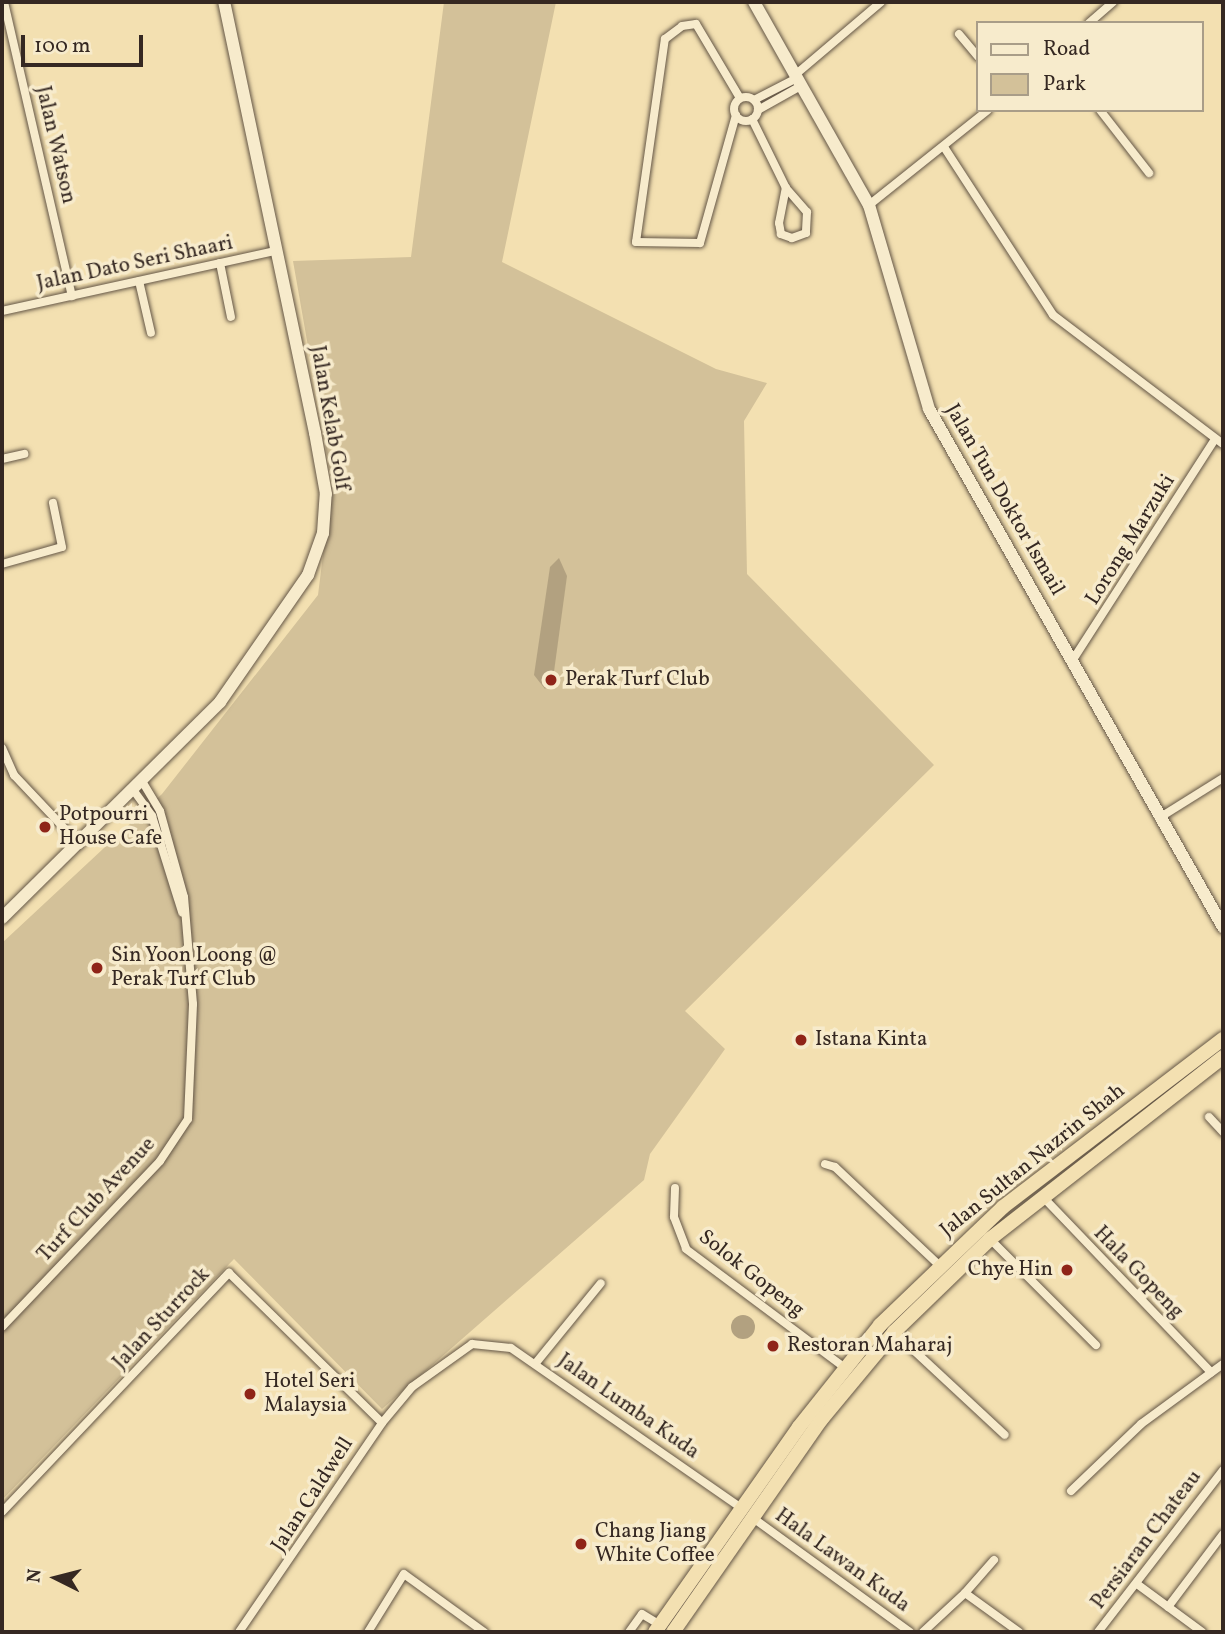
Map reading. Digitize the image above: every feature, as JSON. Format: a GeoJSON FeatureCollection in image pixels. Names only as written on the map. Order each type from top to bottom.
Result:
{"type":"FeatureCollection","features":[{"type":"Feature","properties":{"kind":"highway","name":"Jalan Sultan Nazrin Shah"},"geometry":{"type":"LineString","coordinates":[[663,1630],[741,1508],[844,1367],[939,1265],[1016,1196],[1223,1039]]}},
{"type":"Feature","properties":{"kind":"highway","name":"Jalan Sultan Nazrin Shah"},"geometry":{"type":"LineString","coordinates":[[663,1630],[753,1518],[894,1332],[990,1239],[1223,1057]]}},
{"type":"Feature","properties":{"kind":"street","name":"Jalan Watson"},"geometry":{"type":"LineString","coordinates":[[4,2],[72,296]]}},
{"type":"Feature","properties":{"kind":"street","name":"Jalan Kelab Golf"},"geometry":{"type":"LineString","coordinates":[[2,918],[139,787],[220,702],[308,575],[323,533],[326,494],[223,2]]}},
{"type":"Feature","properties":{"kind":"street","name":"Jalan Tun Doktor Ismail"},"geometry":{"type":"LineString","coordinates":[[754,2],[869,205],[929,409],[1074,658],[1159,818],[1223,927]]}},
{"type":"Feature","properties":{"kind":"street"},"geometry":{"type":"LineString","coordinates":[[752,119],[758,110],[797,80],[881,2]]}},
{"type":"Feature","properties":{"kind":"street"},"geometry":{"type":"LineString","coordinates":[[1091,21],[1113,2]]}},
{"type":"Feature","properties":{"kind":"street"},"geometry":{"type":"LineString","coordinates":[[696,24],[704,32],[740,98],[700,243],[636,242],[666,38],[682,26],[696,24]]}},
{"type":"Feature","properties":{"kind":"street"},"geometry":{"type":"LineString","coordinates":[[959,34],[976,55]]}},
{"type":"Feature","properties":{"kind":"street"},"geometry":{"type":"LineString","coordinates":[[740,98],[754,100],[797,80]]}},
{"type":"Feature","properties":{"kind":"street"},"geometry":{"type":"LineString","coordinates":[[754,100],[758,110]]}},
{"type":"Feature","properties":{"kind":"street"},"geometry":{"type":"LineString","coordinates":[[869,205],[986,112]]}},
{"type":"Feature","properties":{"kind":"street"},"geometry":{"type":"LineString","coordinates":[[1102,112],[1149,173]]}},
{"type":"Feature","properties":{"kind":"street"},"geometry":{"type":"LineString","coordinates":[[736,115],[752,119],[786,188],[807,212],[806,233],[792,238],[781,234],[779,223],[786,188]]}},
{"type":"Feature","properties":{"kind":"street"},"geometry":{"type":"LineString","coordinates":[[944,147],[1053,315],[1219,442]]}},
{"type":"Feature","properties":{"kind":"street","name":"Jalan Dato Seri Shaari"},"geometry":{"type":"LineString","coordinates":[[2,311],[276,251]]}},
{"type":"Feature","properties":{"kind":"street"},"geometry":{"type":"LineString","coordinates":[[220,263],[231,317]]}},
{"type":"Feature","properties":{"kind":"street"},"geometry":{"type":"LineString","coordinates":[[139,281],[151,333]]}},
{"type":"Feature","properties":{"kind":"street","name":"Lorong Marzuki"},"geometry":{"type":"LineString","coordinates":[[1074,658],[1219,442]]}},
{"type":"Feature","properties":{"kind":"street"},"geometry":{"type":"LineString","coordinates":[[2,459],[24,453]]}},
{"type":"Feature","properties":{"kind":"street"},"geometry":{"type":"LineString","coordinates":[[2,564],[62,547],[53,503]]}},
{"type":"Feature","properties":{"kind":"street"},"geometry":{"type":"LineString","coordinates":[[2,748],[14,775],[80,845]]}},
{"type":"Feature","properties":{"kind":"street"},"geometry":{"type":"LineString","coordinates":[[1159,818],[1223,778]]}},
{"type":"Feature","properties":{"kind":"street","name":"Turf Club Avenue"},"geometry":{"type":"LineString","coordinates":[[2,1327],[160,1161],[188,1119],[193,1004],[184,915],[160,811],[139,787]]}},
{"type":"Feature","properties":{"kind":"street","name":"Jalan Kelab Golf"},"geometry":{"type":"LineString","coordinates":[[2,926],[80,845]]}},
{"type":"Feature","properties":{"kind":"street"},"geometry":{"type":"LineString","coordinates":[[1209,1117],[1223,1132]]}},
{"type":"Feature","properties":{"kind":"street"},"geometry":{"type":"LineString","coordinates":[[825,1164],[835,1167],[939,1265]]}},
{"type":"Feature","properties":{"kind":"street","name":"Solok Gopeng"},"geometry":{"type":"LineString","coordinates":[[675,1188],[674,1217],[686,1249],[844,1367]]}},
{"type":"Feature","properties":{"kind":"street","name":"Hala Gopeng"},"geometry":{"type":"LineString","coordinates":[[1043,1197],[1211,1372]]}},
{"type":"Feature","properties":{"kind":"street"},"geometry":{"type":"LineString","coordinates":[[990,1239],[1096,1345]]}},
{"type":"Feature","properties":{"kind":"street","name":"Jalan Sturrock"},"geometry":{"type":"LineString","coordinates":[[2,1512],[229,1273],[382,1423]]}},
{"type":"Feature","properties":{"kind":"street"},"geometry":{"type":"LineString","coordinates":[[535,1364],[601,1283]]}},
{"type":"Feature","properties":{"kind":"street"},"geometry":{"type":"LineString","coordinates":[[894,1332],[1005,1436]]}},
{"type":"Feature","properties":{"kind":"street","name":"Jalan Lumba Kuda"},"geometry":{"type":"LineString","coordinates":[[492,1342],[535,1364],[741,1508]]}},
{"type":"Feature","properties":{"kind":"street","name":"Jalan Caldwell"},"geometry":{"type":"LineString","coordinates":[[239,1632],[382,1423],[412,1387],[452,1357],[492,1342]]}},
{"type":"Feature","properties":{"kind":"street"},"geometry":{"type":"LineString","coordinates":[[1071,1491],[1141,1424],[1223,1364]]}},
{"type":"Feature","properties":{"kind":"street","name":"Persiaran Chateau"},"geometry":{"type":"LineString","coordinates":[[1098,1632],[1138,1584],[1223,1470]]}},
{"type":"Feature","properties":{"kind":"street","name":"Hala Lawan Kuda"},"geometry":{"type":"LineString","coordinates":[[753,1518],[910,1632]]}},
{"type":"Feature","properties":{"kind":"street"},"geometry":{"type":"LineString","coordinates":[[1168,1607],[1223,1534]]}},
{"type":"Feature","properties":{"kind":"street"},"geometry":{"type":"LineString","coordinates":[[923,1632],[994,1560]]}},
{"type":"Feature","properties":{"kind":"street"},"geometry":{"type":"LineString","coordinates":[[368,1632],[404,1574],[484,1632]]}},
{"type":"Feature","properties":{"kind":"street"},"geometry":{"type":"LineString","coordinates":[[1138,1584],[1202,1632]]}},
{"type":"Feature","properties":{"kind":"street"},"geometry":{"type":"LineString","coordinates":[[965,1592],[1020,1632]]}},
{"type":"Feature","properties":{"kind":"street"},"geometry":{"type":"LineString","coordinates":[[629,1632],[642,1614],[663,1630]]}},
{"type":"Feature","properties":{"kind":"green space","name":"Perak Turf Club"},"geometry":{"type":"Polygon","coordinates":[[[444,2],[556,2],[502,262],[716,369],[767,383],[744,421],[747,574],[934,765],[685,1011],[725,1049],[650,1154],[644,1180],[382,1409],[234,1259],[2,1500],[2,943],[162,794],[318,595],[332,483],[293,261],[411,257],[444,2]]]}},
{"type":"Feature","properties":{"kind":"shaded area"},"geometry":{"type":"Polygon","coordinates":[[[559,558],[567,576],[553,679],[545,689],[534,675],[550,567],[559,558]]]}},
{"type":"Feature","properties":{"kind":"shaded area"},"geometry":{"type":"Polygon","coordinates":[[[743,1315],[752,1318],[755,1327],[752,1336],[743,1339],[734,1336],[731,1327],[734,1318],[743,1315]]]}},
{"type":"Feature","properties":{"kind":"place","name":"Perak Turf Club"},"geometry":{"type":"Point","coordinates":[551,680]}},
{"type":"Feature","properties":{"kind":"place","name":"Potpourri House Cafe"},"geometry":{"type":"Point","coordinates":[45,827]}},
{"type":"Feature","properties":{"kind":"place","name":"Sin Yoon Loong @ Perak Turf Club"},"geometry":{"type":"Point","coordinates":[97,968]}},
{"type":"Feature","properties":{"kind":"place","name":"Istana Kinta"},"geometry":{"type":"Point","coordinates":[801,1040]}},
{"type":"Feature","properties":{"kind":"place","name":"Chye Hin"},"geometry":{"type":"Point","coordinates":[1067,1270]}},
{"type":"Feature","properties":{"kind":"place","name":"Restoran Maharaj"},"geometry":{"type":"Point","coordinates":[773,1346]}},
{"type":"Feature","properties":{"kind":"place","name":"Hotel Seri Malaysia"},"geometry":{"type":"Point","coordinates":[250,1394]}},
{"type":"Feature","properties":{"kind":"place","name":"Chang Jiang White Coffee"},"geometry":{"type":"Point","coordinates":[581,1544]}}]}
